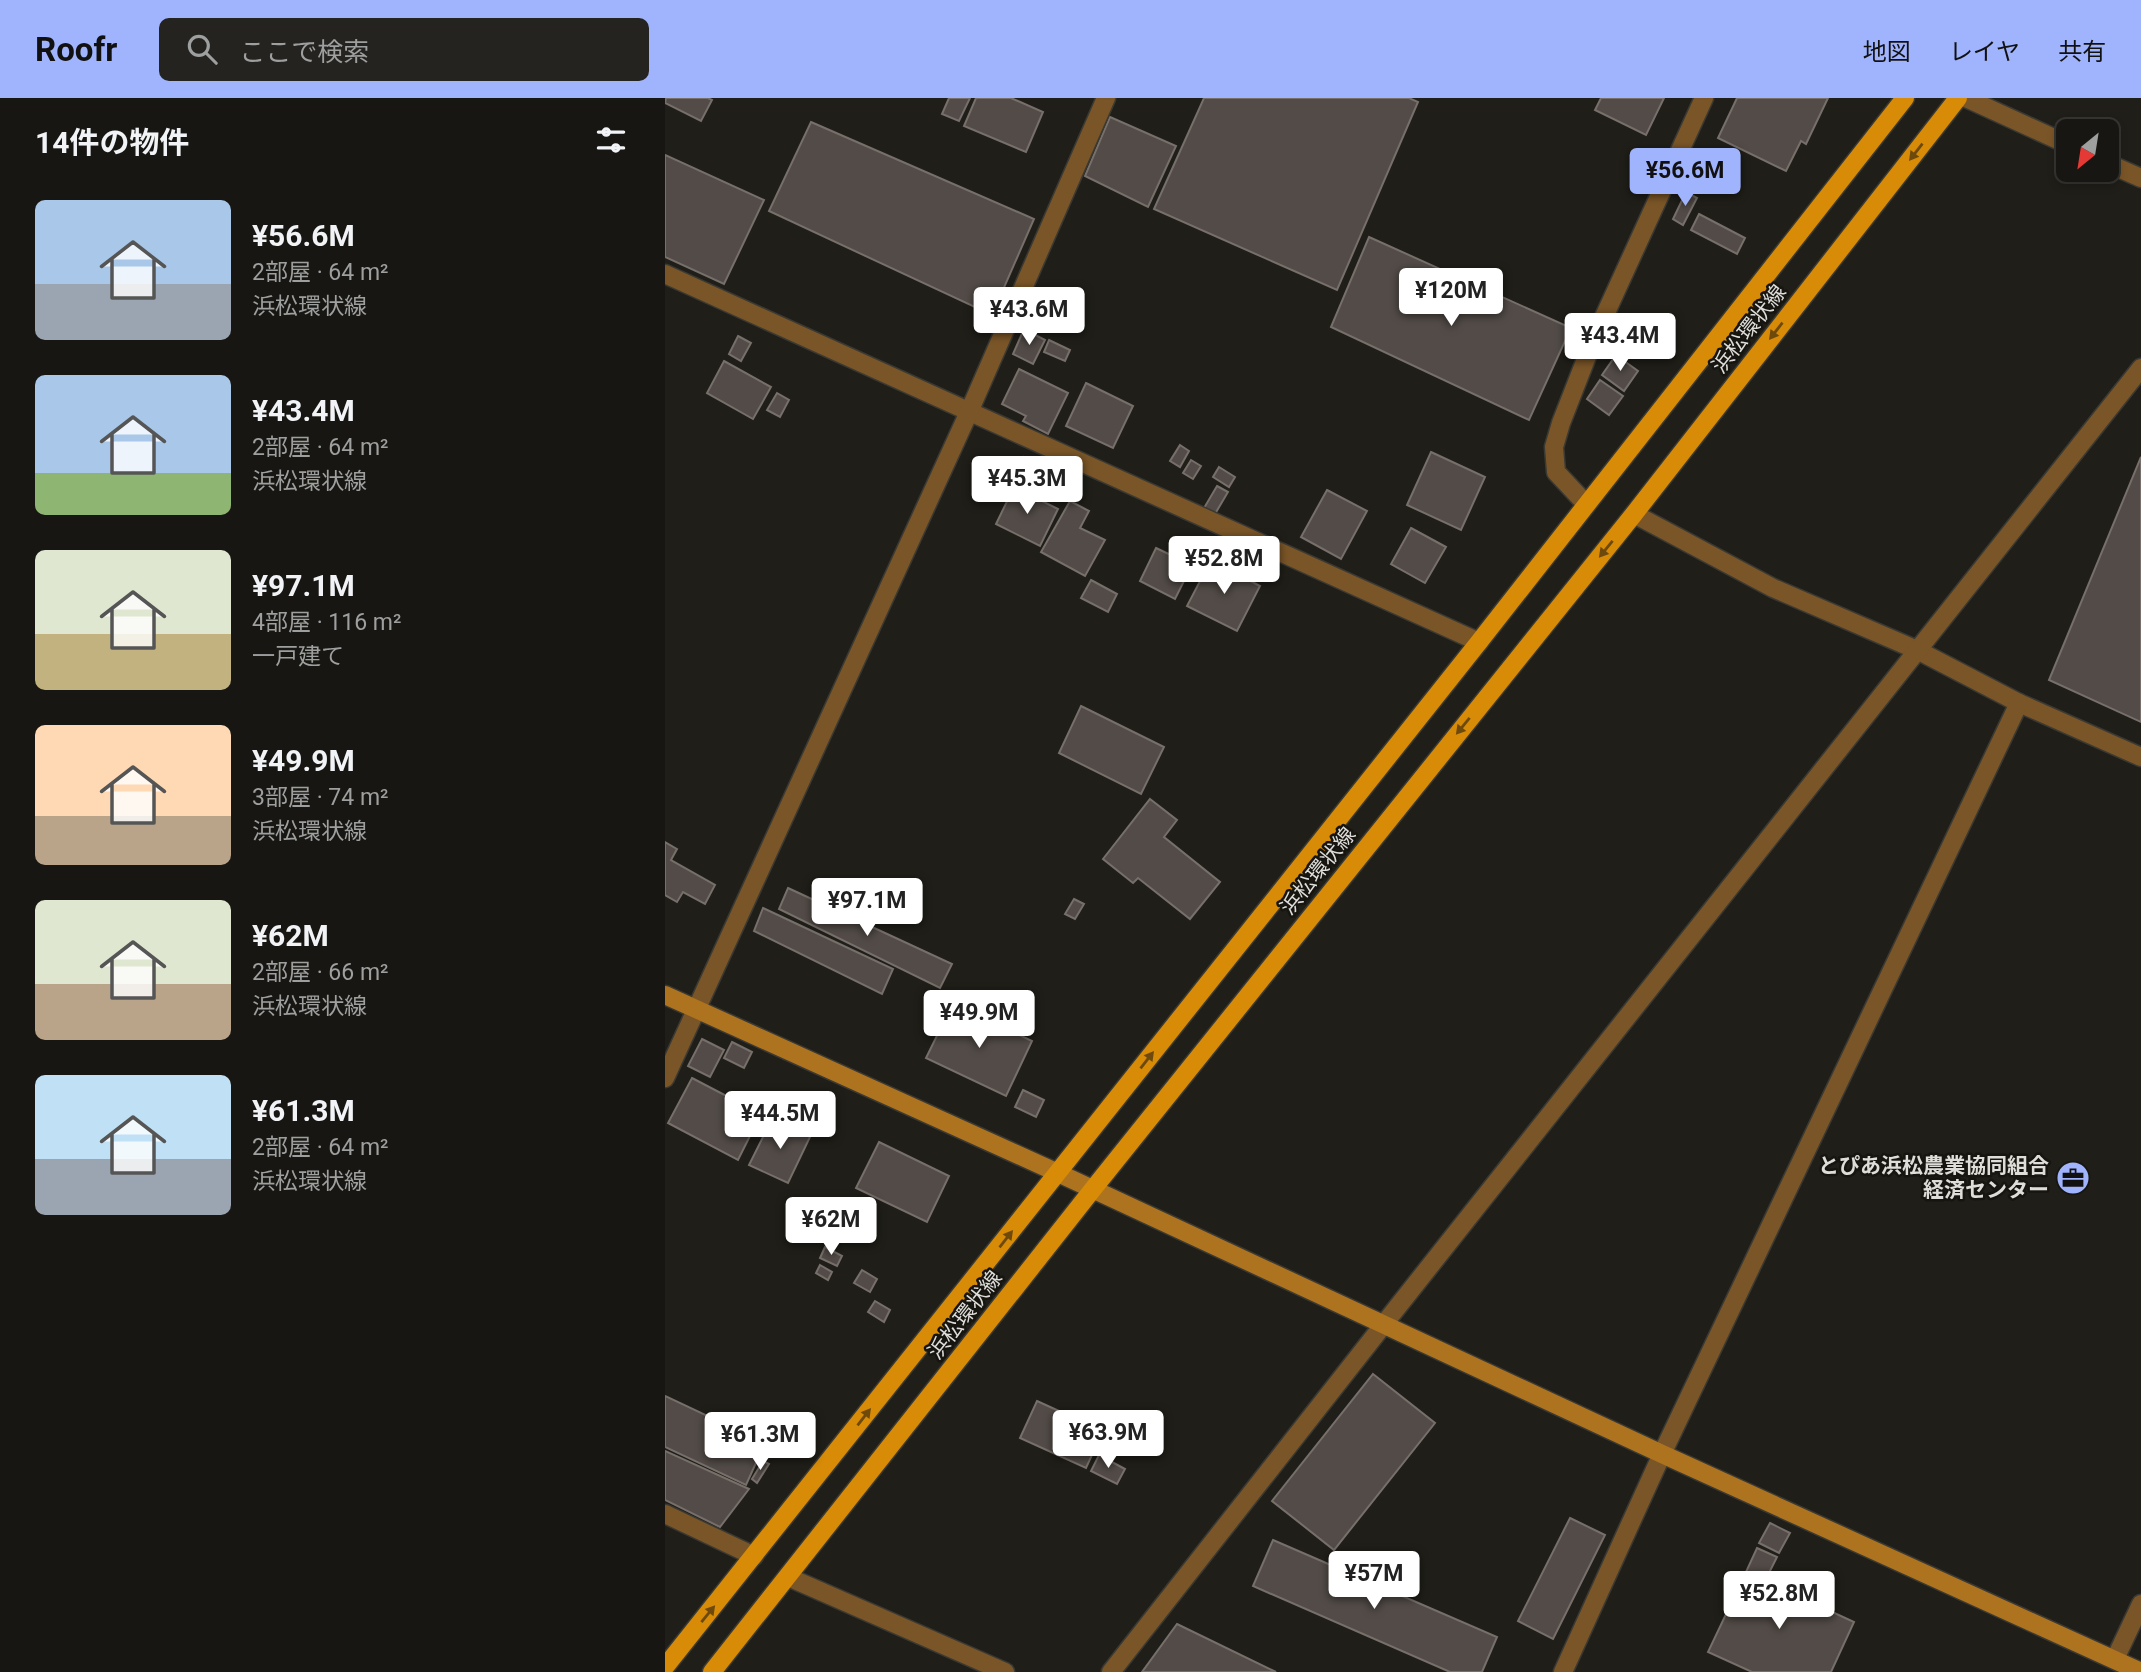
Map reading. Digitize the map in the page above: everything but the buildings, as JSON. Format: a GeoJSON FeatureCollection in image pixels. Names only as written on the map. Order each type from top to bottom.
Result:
{"type":"FeatureCollection","features":[{"type":"Feature","properties":{"kind":"main road","name":"浜松環状線"},"geometry":{"type":"LineString","coordinates":[[665,1668],[1479,642],[1905,98]]}},
{"type":"Feature","properties":{"kind":"main road","name":"浜松環状線"},"geometry":{"type":"LineString","coordinates":[[712,1672],[1093,1189],[1634,514],[1958,98]]}},
{"type":"Feature","properties":{"kind":"street"},"geometry":{"type":"LineString","coordinates":[[665,1078],[969,412],[1106,98]]}},
{"type":"Feature","properties":{"kind":"street"},"geometry":{"type":"LineString","coordinates":[[1586,504],[1556,472],[1554,447],[1593,341],[1704,98]]}},
{"type":"Feature","properties":{"kind":"street"},"geometry":{"type":"LineString","coordinates":[[1966,98],[2056,139]]}},
{"type":"Feature","properties":{"kind":"street"},"geometry":{"type":"LineString","coordinates":[[2119,168],[2141,178]]}},
{"type":"Feature","properties":{"kind":"street"},"geometry":{"type":"LineString","coordinates":[[665,274],[1479,642]]}},
{"type":"Feature","properties":{"kind":"street"},"geometry":{"type":"LineString","coordinates":[[1111,1672],[2141,368]]}},
{"type":"Feature","properties":{"kind":"street"},"geometry":{"type":"LineString","coordinates":[[1634,514],[1773,587],[1917,650],[2019,702],[2141,757]]}},
{"type":"Feature","properties":{"kind":"street"},"geometry":{"type":"LineString","coordinates":[[1563,1672],[1662,1454],[2019,702]]}},
{"type":"Feature","properties":{"kind":"street"},"geometry":{"type":"LineString","coordinates":[[665,995],[1093,1189],[1662,1454],[2141,1672]]}},
{"type":"Feature","properties":{"kind":"street"},"geometry":{"type":"LineString","coordinates":[[665,1514],[754,1556]]}},
{"type":"Feature","properties":{"kind":"street"},"geometry":{"type":"LineString","coordinates":[[787,1577],[1005,1672]]}},
{"type":"Feature","properties":{"kind":"street"},"geometry":{"type":"LineString","coordinates":[[2115,1659],[2141,1604]]}},
{"type":"Feature","properties":{"kind":"place","name":"とぴあ浜松農業協同組合 経済センター"},"geometry":{"type":"Point","coordinates":[2073,1178]}}]}
